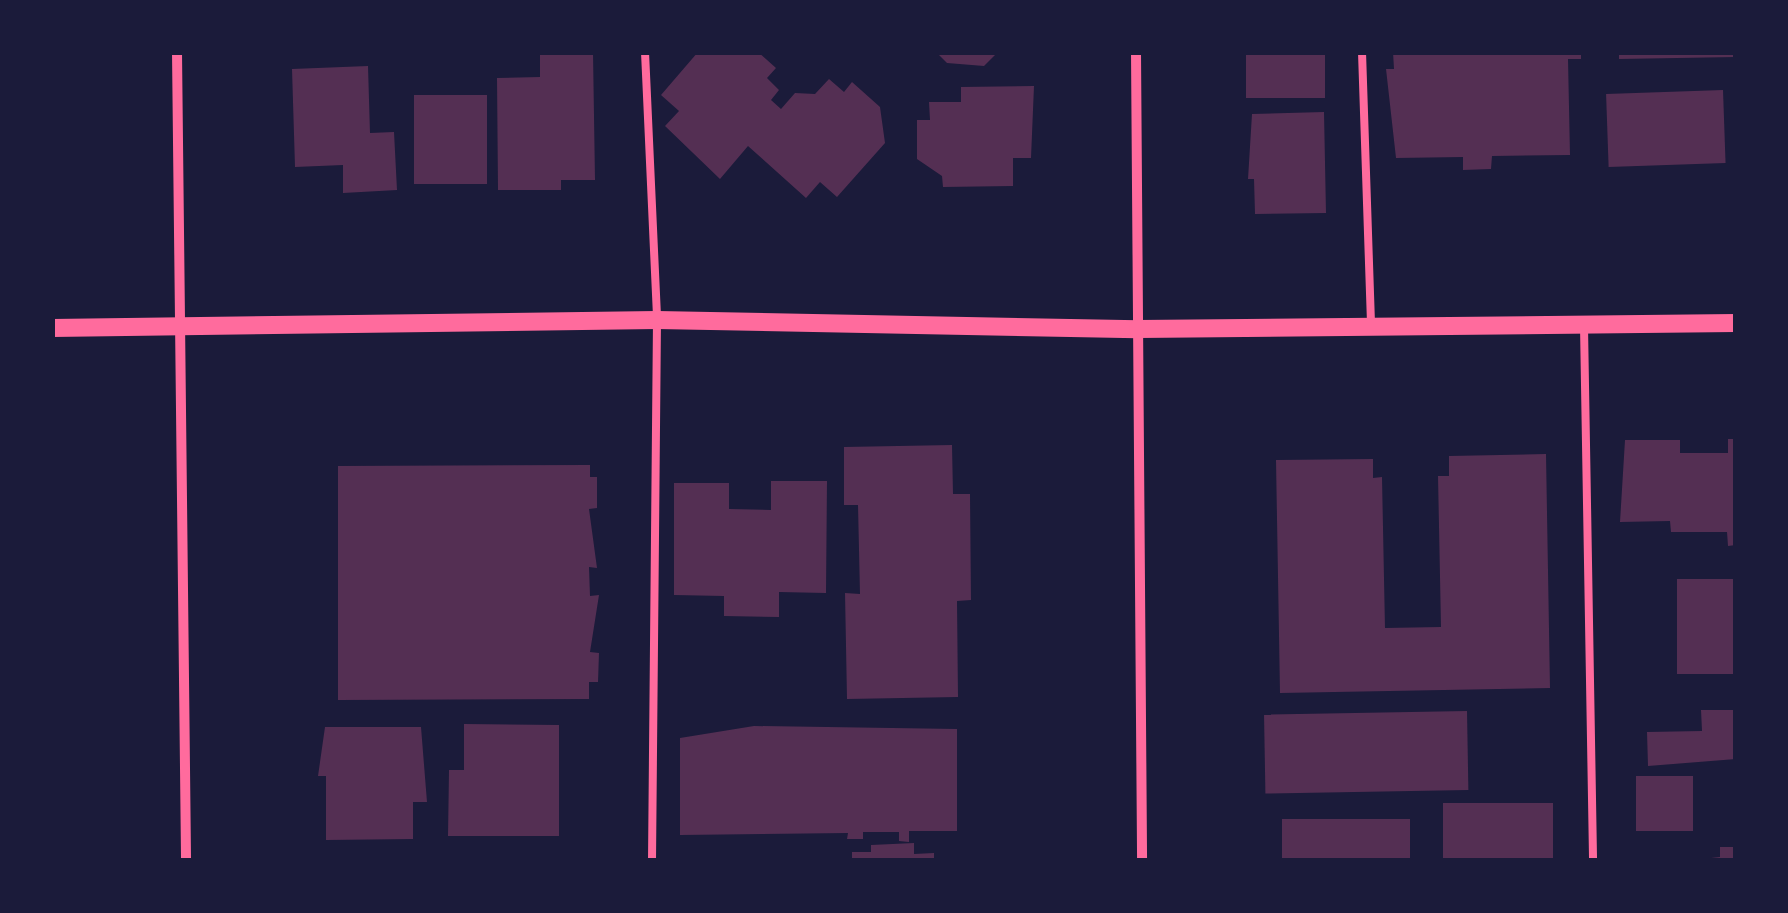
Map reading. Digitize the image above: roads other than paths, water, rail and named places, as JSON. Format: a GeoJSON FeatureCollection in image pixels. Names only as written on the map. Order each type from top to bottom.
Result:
{"type":"FeatureCollection","features":[{"type":"Feature","properties":{"kind":"street"},"geometry":{"type":"LineString","coordinates":[[178,52],[186,860]]}},
{"type":"Feature","properties":{"kind":"street"},"geometry":{"type":"LineString","coordinates":[[1136,52],[1142,860]]}},
{"type":"Feature","properties":{"kind":"street"},"geometry":{"type":"LineString","coordinates":[[52,328],[657,320],[1138,329],[1736,323]]}},
{"type":"Feature","properties":{"kind":"lane"},"geometry":{"type":"LineString","coordinates":[[645,52],[657,320],[652,860]]}},
{"type":"Feature","properties":{"kind":"lane"},"geometry":{"type":"LineString","coordinates":[[1362,52],[1371,327]]}},
{"type":"Feature","properties":{"kind":"lane"},"geometry":{"type":"LineString","coordinates":[[1584,326],[1593,860]]}}]}
